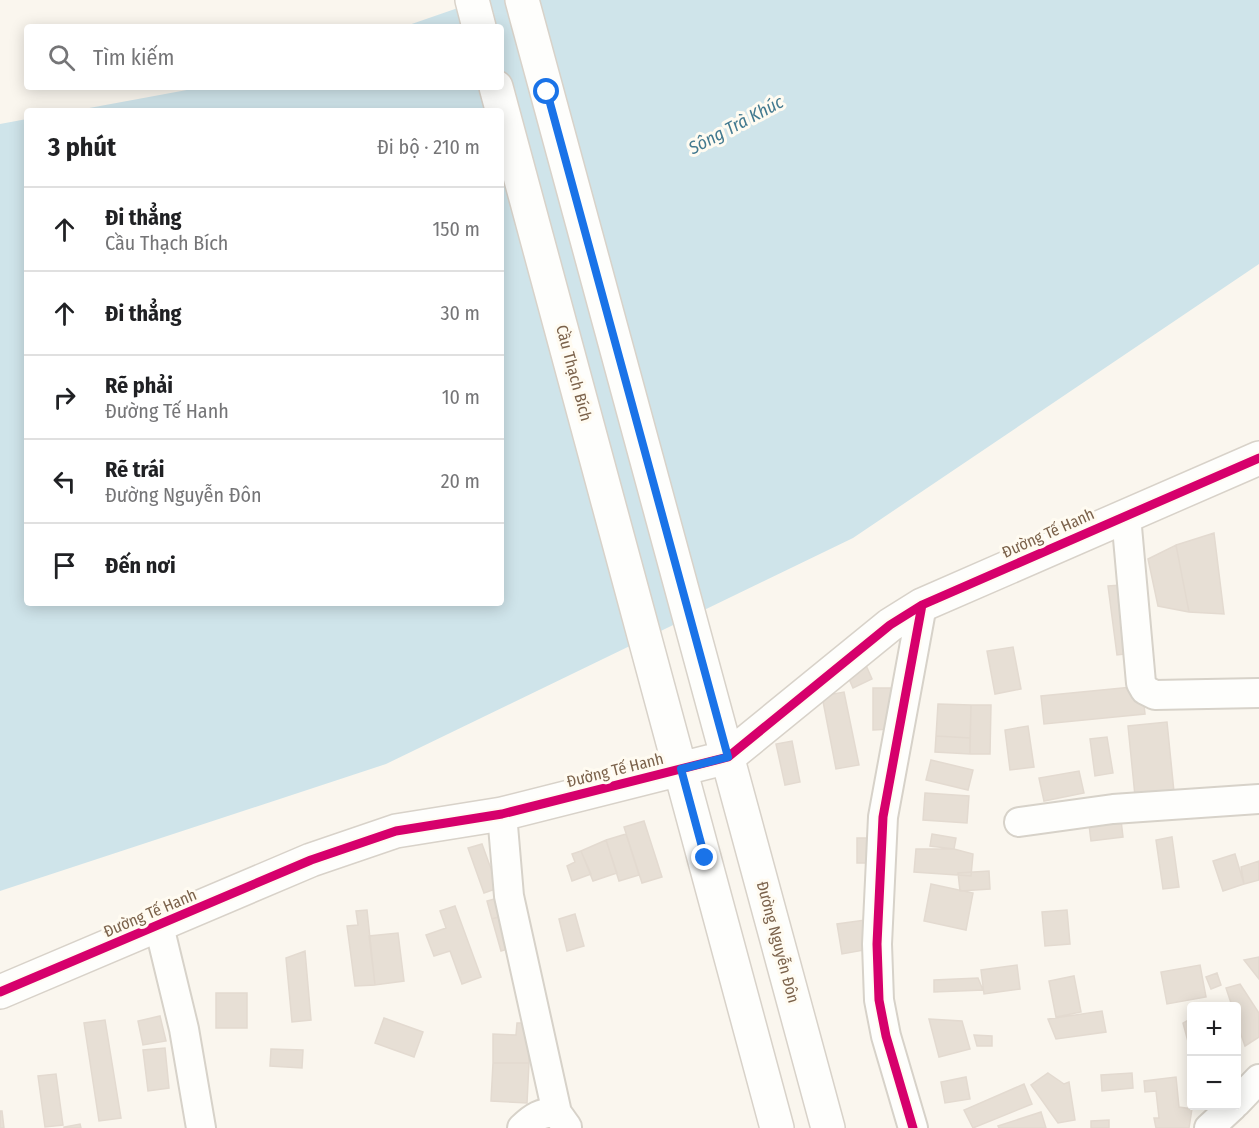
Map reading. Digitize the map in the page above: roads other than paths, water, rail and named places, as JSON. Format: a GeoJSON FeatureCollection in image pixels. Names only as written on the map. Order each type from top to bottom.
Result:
{"type":"FeatureCollection","features":[{"type":"Feature","properties":{"kind":"main road"},"geometry":{"type":"LineString","coordinates":[[472,0],[478,24]]}},
{"type":"Feature","properties":{"kind":"main road","name":"Đường Nguyễn Đôn"},"geometry":{"type":"LineString","coordinates":[[522,0],[828,1128]]}},
{"type":"Feature","properties":{"kind":"main road","name":"Cầu Thạch Bích"},"geometry":{"type":"LineString","coordinates":[[497,90],[502,108]]}},
{"type":"Feature","properties":{"kind":"main road","name":"Cầu Thạch Bích"},"geometry":{"type":"LineString","coordinates":[[504,116],[681,769]]}},
{"type":"Feature","properties":{"kind":"main road","name":"Đường Tế Hanh"},"geometry":{"type":"LineString","coordinates":[[0,992],[311,860],[396,831],[502,814],[728,757],[890,625],[922,605],[1259,458]]}},
{"type":"Feature","properties":{"kind":"main road"},"geometry":{"type":"LineString","coordinates":[[681,769],[777,1128]]}},
{"type":"Feature","properties":{"kind":"street"},"geometry":{"type":"LineString","coordinates":[[1126,516],[1141,683],[1145,690],[1155,695],[1259,693]]}},
{"type":"Feature","properties":{"kind":"street"},"geometry":{"type":"LineString","coordinates":[[913,1128],[886,1036],[879,1000],[877,944],[884,817],[922,605]]}},
{"type":"Feature","properties":{"kind":"street"},"geometry":{"type":"LineString","coordinates":[[1020,822],[1113,810],[1259,800]]}},
{"type":"Feature","properties":{"kind":"street"},"geometry":{"type":"LineString","coordinates":[[502,814],[509,896],[563,1121]]}},
{"type":"Feature","properties":{"kind":"street"},"geometry":{"type":"LineString","coordinates":[[159,926],[184,1029],[201,1128]]}},
{"type":"Feature","properties":{"kind":"street"},"geometry":{"type":"LineString","coordinates":[[1241,1098],[1259,1079]]}},
{"type":"Feature","properties":{"kind":"street"},"geometry":{"type":"LineString","coordinates":[[1209,1128],[1228,1110]]}},
{"type":"Feature","properties":{"kind":"street"},"geometry":{"type":"LineString","coordinates":[[522,1128],[537,1116],[548,1112],[563,1121]]}},
{"type":"Feature","properties":{"kind":"water","name":"Sông Trà Khúc"},"geometry":{"type":"Polygon","coordinates":[[[481,0],[1259,0],[1259,264],[853,538],[386,764],[0,891],[0,124],[24,120],[24,606],[504,606],[504,108],[89,108],[187,90],[504,90],[504,24],[412,24],[481,0]]]}}]}
